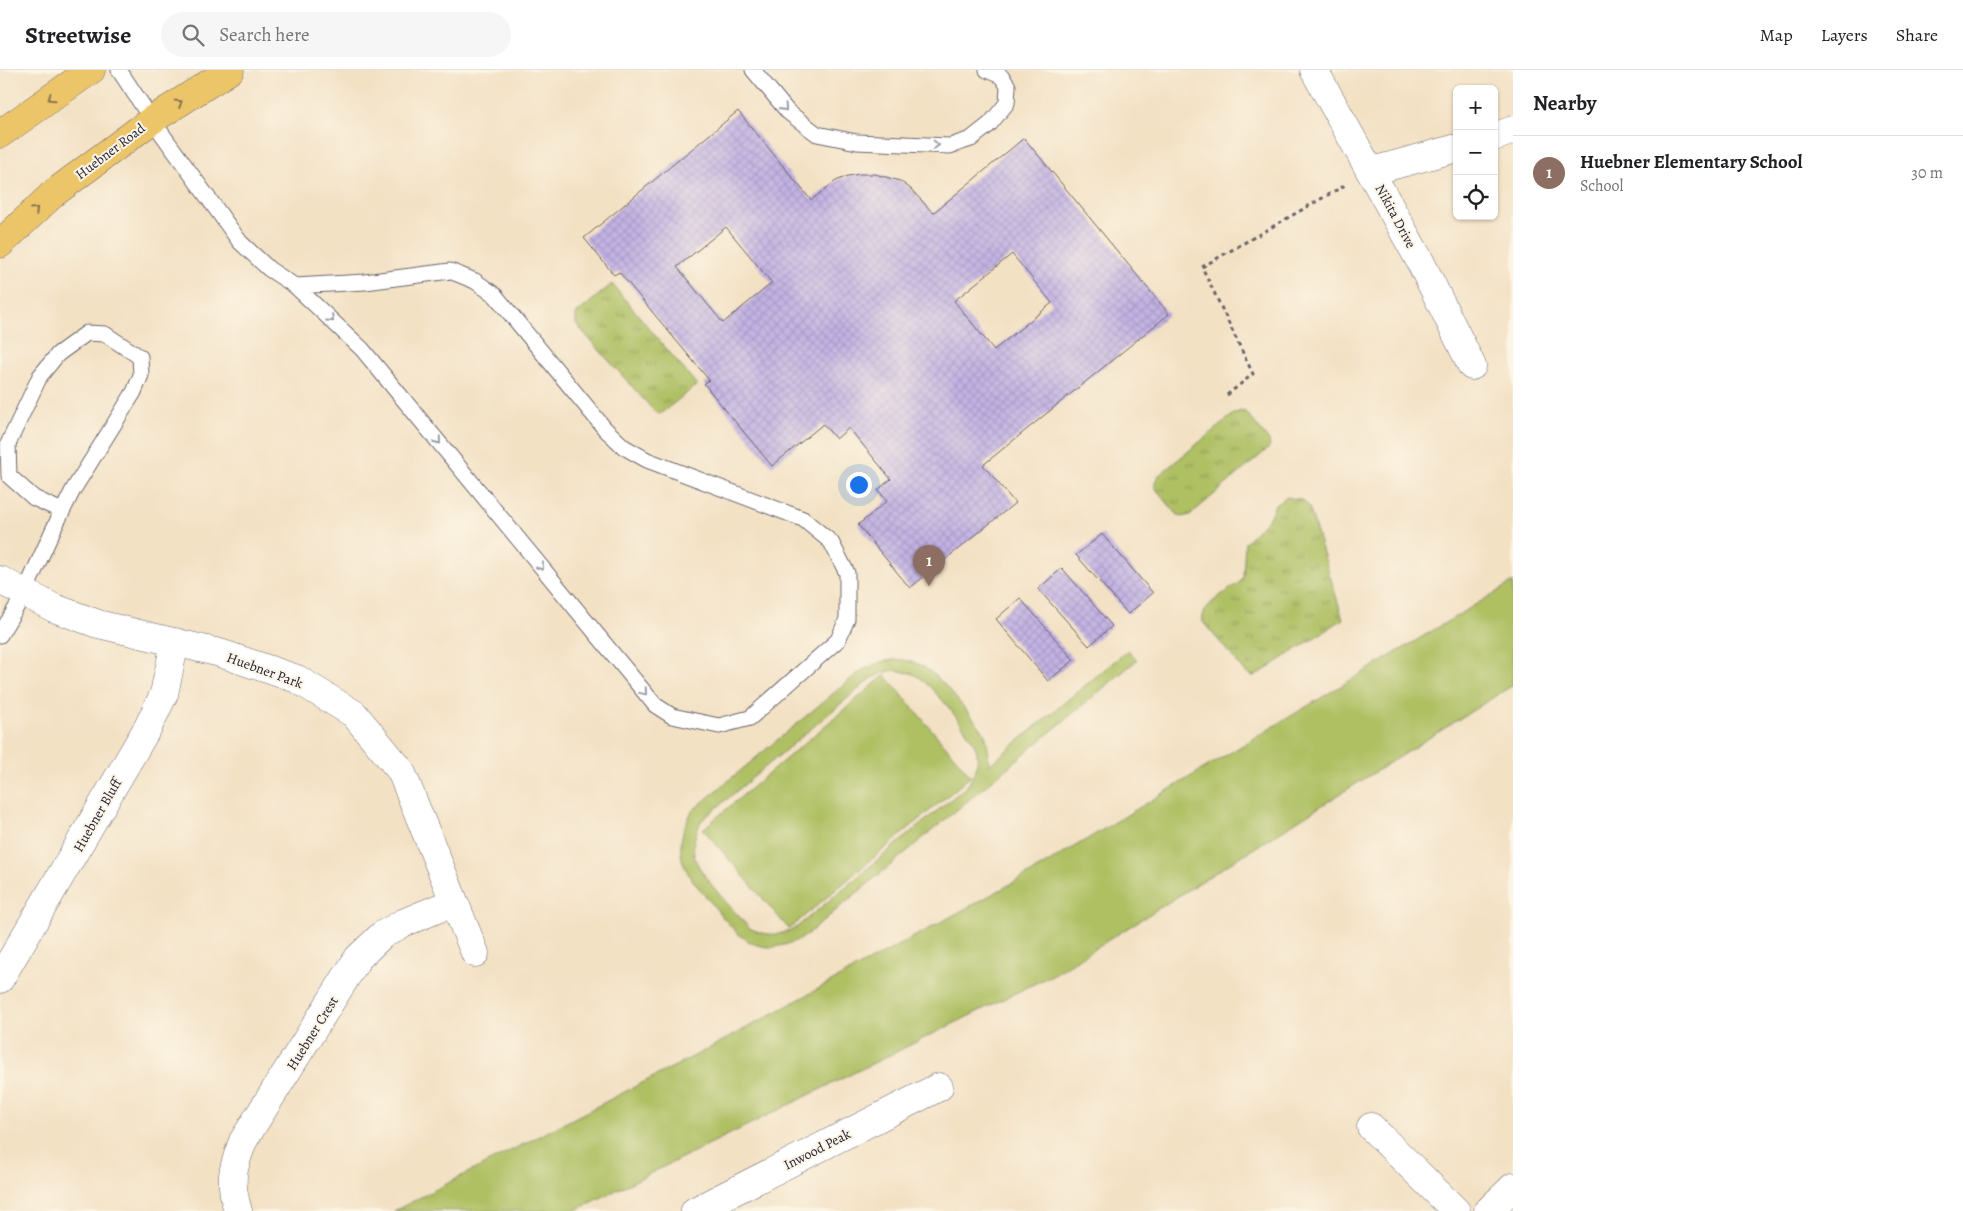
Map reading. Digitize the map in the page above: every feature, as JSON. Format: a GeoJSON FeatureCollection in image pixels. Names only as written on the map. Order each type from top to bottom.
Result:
{"type":"FeatureCollection","features":[{"type":"Feature","properties":{"kind":"main road"},"geometry":{"type":"LineString","coordinates":[[0,134],[91,70]]}},
{"type":"Feature","properties":{"kind":"main road","name":"Huebner Road"},"geometry":{"type":"LineString","coordinates":[[0,244],[54,193],[152,120],[230,70]]}},
{"type":"Feature","properties":{"kind":"street","name":"Nikita Drive"},"geometry":{"type":"LineString","coordinates":[[1314,70],[1372,170],[1472,366]]}},
{"type":"Feature","properties":{"kind":"street"},"geometry":{"type":"LineString","coordinates":[[1498,136],[1513,130]]}},
{"type":"Feature","properties":{"kind":"street"},"geometry":{"type":"LineString","coordinates":[[1372,170],[1453,149]]}},
{"type":"Feature","properties":{"kind":"street","name":"Huebner Park"},"geometry":{"type":"LineString","coordinates":[[0,580],[54,608],[98,624],[220,653],[297,679],[354,714],[401,771],[475,953]]}},
{"type":"Feature","properties":{"kind":"street","name":"Huebner Bluff"},"geometry":{"type":"LineString","coordinates":[[0,979],[148,727],[164,694],[175,642]]}},
{"type":"Feature","properties":{"kind":"street","name":"Huebner Crest"},"geometry":{"type":"LineString","coordinates":[[238,1211],[232,1190],[234,1164],[244,1141],[358,958],[382,935],[403,923],[454,902]]}},
{"type":"Feature","properties":{"kind":"street","name":"Inwood Peak"},"geometry":{"type":"LineString","coordinates":[[695,1211],[939,1087]]}},
{"type":"Feature","properties":{"kind":"street"},"geometry":{"type":"LineString","coordinates":[[1371,1127],[1456,1211]]}},
{"type":"Feature","properties":{"kind":"street"},"geometry":{"type":"LineString","coordinates":[[1488,1211],[1513,1187]]}},
{"type":"Feature","properties":{"kind":"lane"},"geometry":{"type":"LineString","coordinates":[[118,70],[240,242],[269,269],[295,286],[362,349],[655,705],[672,716],[719,726],[750,718],[838,640],[847,619],[847,573],[831,542],[803,518],[647,460],[624,447],[605,429],[495,295],[475,281],[450,271],[365,282],[295,286]]}},
{"type":"Feature","properties":{"kind":"lane"},"geometry":{"type":"LineString","coordinates":[[753,70],[788,112],[817,134],[857,142],[950,146],[971,139],[990,124],[1007,103],[1008,86],[1001,76],[987,70]]}},
{"type":"Feature","properties":{"kind":"lane"},"geometry":{"type":"LineString","coordinates":[[0,634],[24,594],[73,490],[134,392],[141,375],[140,357],[105,334],[87,333],[58,354],[40,376],[8,444],[9,476],[34,498],[62,511]]}},
{"type":"Feature","properties":{"kind":"path"},"geometry":{"type":"LineString","coordinates":[[1226,395],[1253,374],[1202,267],[1372,170]]}},
{"type":"Feature","properties":{"kind":"green space"},"geometry":{"type":"Polygon","coordinates":[[[612,284],[697,385],[660,414],[655,412],[576,324],[576,314],[612,284]]]}},
{"type":"Feature","properties":{"kind":"green space"},"geometry":{"type":"Polygon","coordinates":[[[1242,411],[1247,413],[1269,441],[1270,447],[1190,515],[1182,517],[1177,514],[1155,488],[1158,476],[1235,413],[1242,411]]]}},
{"type":"Feature","properties":{"kind":"green space"},"geometry":{"type":"Polygon","coordinates":[[[1286,497],[1302,500],[1309,507],[1343,619],[1259,674],[1253,676],[1246,673],[1203,622],[1203,616],[1205,610],[1216,599],[1240,582],[1243,577],[1245,542],[1269,518],[1275,505],[1286,497]]]}},
{"type":"Feature","properties":{"kind":"green space"},"geometry":{"type":"Polygon","coordinates":[[[1513,582],[1513,685],[1056,973],[574,1211],[394,1211],[706,1050],[1031,873],[1513,582]]]}},
{"type":"Feature","properties":{"kind":"green space"},"geometry":{"type":"Polygon","coordinates":[[[1128,650],[1137,660],[804,937],[773,947],[760,946],[749,941],[729,924],[697,886],[686,870],[682,859],[682,834],[692,811],[859,672],[879,663],[904,660],[915,663],[935,675],[979,725],[985,735],[989,765],[1128,650]],[[894,670],[879,674],[868,681],[701,821],[696,833],[694,846],[694,855],[697,863],[709,882],[749,928],[767,934],[779,934],[797,927],[968,785],[976,769],[977,752],[968,734],[951,711],[924,681],[915,675],[894,670]]]}},
{"type":"Feature","properties":{"kind":"green space"},"geometry":{"type":"Polygon","coordinates":[[[885,675],[971,776],[789,929],[703,829],[885,675]]]}},
{"type":"Feature","properties":{"kind":"building"},"geometry":{"type":"Polygon","coordinates":[[[738,111],[811,200],[836,181],[848,176],[875,174],[900,181],[911,189],[933,213],[1024,138],[1169,314],[983,465],[1015,503],[910,588],[858,525],[887,501],[878,490],[891,479],[849,428],[836,439],[823,424],[772,466],[704,384],[709,380],[619,272],[614,275],[584,238],[738,111]],[[726,227],[677,267],[723,323],[772,283],[726,227]],[[1012,254],[954,301],[994,350],[1052,303],[1012,254]]]}},
{"type":"Feature","properties":{"kind":"building"},"geometry":{"type":"Polygon","coordinates":[[[1102,534],[1153,593],[1128,614],[1076,555],[1102,534]]]}},
{"type":"Feature","properties":{"kind":"building"},"geometry":{"type":"Polygon","coordinates":[[[1062,568],[1112,626],[1089,646],[1038,589],[1062,568]]]}},
{"type":"Feature","properties":{"kind":"building"},"geometry":{"type":"Polygon","coordinates":[[[1020,598],[1074,660],[1048,681],[996,619],[1020,598]]]}},
{"type":"Feature","properties":{"kind":"place","name":"Huebner Elementary School"},"geometry":{"type":"Point","coordinates":[929,586]}}]}
